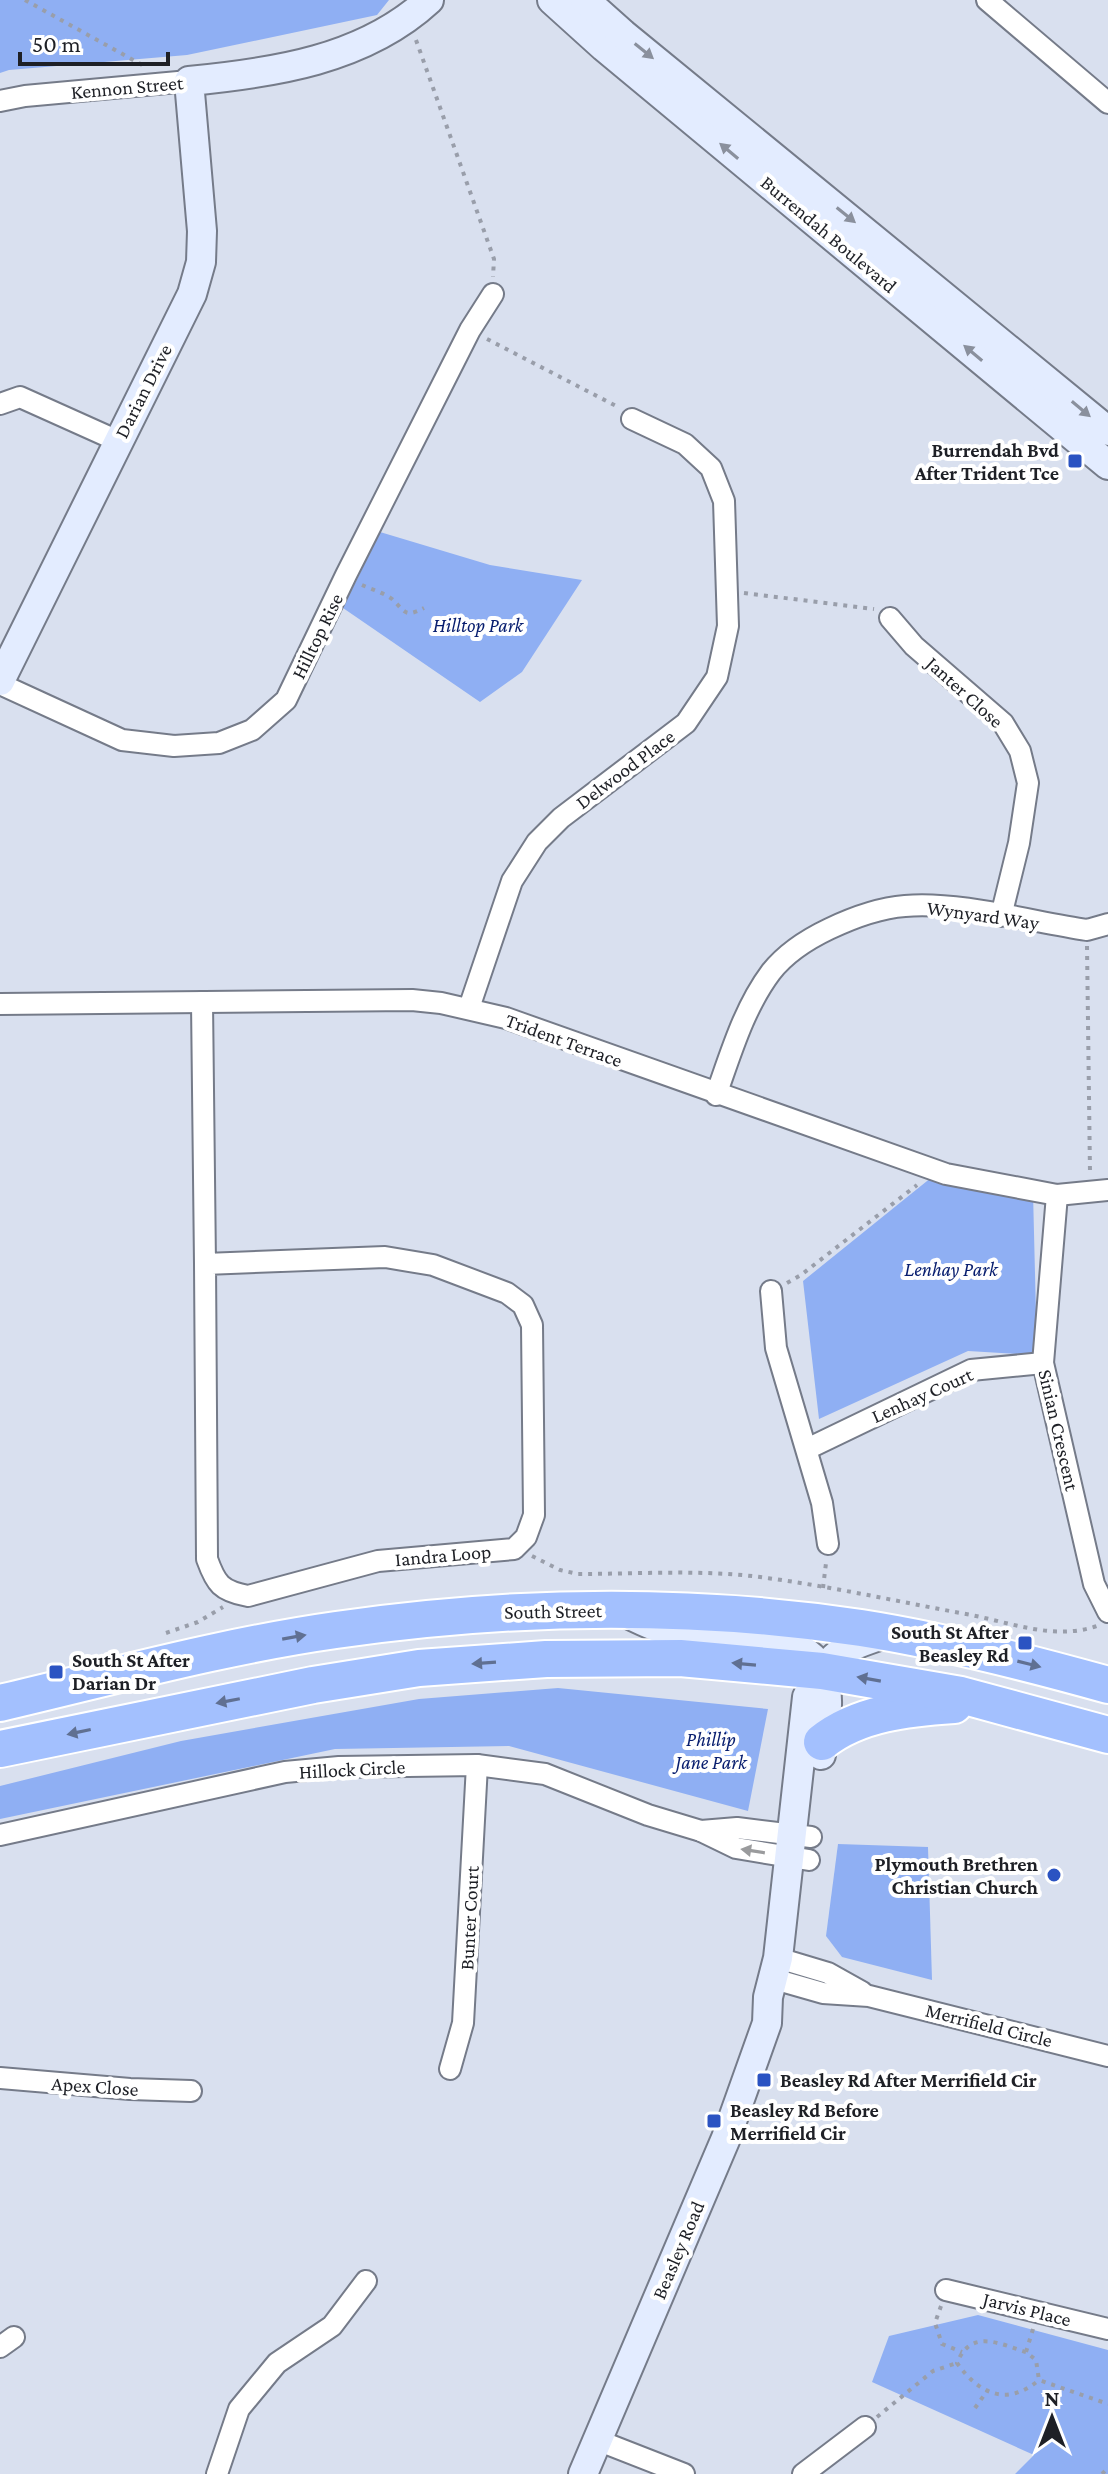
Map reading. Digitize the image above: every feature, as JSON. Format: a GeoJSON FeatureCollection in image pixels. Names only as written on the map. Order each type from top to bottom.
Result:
{"type":"FeatureCollection","features":[{"type":"Feature","properties":{"kind":"highway","name":"South Street"},"geometry":{"type":"LineString","coordinates":[[0,1703],[261,1642],[334,1630],[489,1613],[620,1610],[792,1620],[889,1633],[956,1646],[1108,1685]]}},
{"type":"Feature","properties":{"kind":"highway"},"geometry":{"type":"LineString","coordinates":[[0,1749],[313,1685],[419,1668],[546,1659],[680,1658],[822,1671],[961,1695],[1108,1735]]}},
{"type":"Feature","properties":{"kind":"highway"},"geometry":{"type":"LineString","coordinates":[[822,1742],[849,1724],[889,1714],[918,1708],[992,1703]]}},
{"type":"Feature","properties":{"kind":"main road","name":"Kennon Street"},"geometry":{"type":"LineString","coordinates":[[189,81],[273,71],[316,60],[364,43],[403,21],[429,0]]}},
{"type":"Feature","properties":{"kind":"main road","name":"Burrendah Boulevard"},"geometry":{"type":"LineString","coordinates":[[552,0],[604,47],[1108,465]]}},
{"type":"Feature","properties":{"kind":"main road","name":"Burrendah Boulevard"},"geometry":{"type":"LineString","coordinates":[[585,0],[1108,431]]}},
{"type":"Feature","properties":{"kind":"main road","name":"Darian Drive"},"geometry":{"type":"LineString","coordinates":[[0,682],[192,294],[201,262],[202,231],[189,81]]}},
{"type":"Feature","properties":{"kind":"main road"},"geometry":{"type":"LineString","coordinates":[[620,1610],[645,1623],[681,1634],[793,1645],[811,1656],[822,1671]]}},
{"type":"Feature","properties":{"kind":"main road","name":"Beasley Road"},"geometry":{"type":"LineString","coordinates":[[801,1847],[807,1697],[837,1653],[889,1633]]}},
{"type":"Feature","properties":{"kind":"main road","name":"Beasley Road"},"geometry":{"type":"LineString","coordinates":[[583,2474],[726,2138],[767,2023],[786,2004],[785,1971],[801,1847],[822,1742],[827,1699],[822,1671]]}},
{"type":"Feature","properties":{"kind":"street"},"geometry":{"type":"LineString","coordinates":[[987,0],[1108,103]]}},
{"type":"Feature","properties":{"kind":"street","name":"Kennon Street"},"geometry":{"type":"LineString","coordinates":[[0,101],[189,81]]}},
{"type":"Feature","properties":{"kind":"street","name":"Hilltop Rise"},"geometry":{"type":"LineString","coordinates":[[0,682],[122,740],[174,746],[219,743],[252,730],[286,700],[470,330],[493,294]]}},
{"type":"Feature","properties":{"kind":"street"},"geometry":{"type":"LineString","coordinates":[[0,404],[20,397],[118,441]]}},
{"type":"Feature","properties":{"kind":"street","name":"Delwood Place"},"geometry":{"type":"LineString","coordinates":[[469,1008],[512,881],[537,842],[561,818],[686,723],[717,677],[728,626],[724,501],[711,468],[685,444],[632,419]]}},
{"type":"Feature","properties":{"kind":"street","name":"Janter Close"},"geometry":{"type":"LineString","coordinates":[[890,618],[914,646],[1003,723],[1020,751],[1028,783],[1019,843],[1001,916]]}},
{"type":"Feature","properties":{"kind":"street","name":"Wynyard Way"},"geometry":{"type":"LineString","coordinates":[[716,1095],[747,1011],[772,971],[806,940],[874,912],[905,906],[942,907],[1087,930],[1108,924]]}},
{"type":"Feature","properties":{"kind":"street","name":"Trident Terrace"},"geometry":{"type":"LineString","coordinates":[[0,1004],[412,1000],[469,1008],[506,1018],[946,1174],[1057,1195],[1100,1191]]}},
{"type":"Feature","properties":{"kind":"street","name":"Iandra Loop"},"geometry":{"type":"LineString","coordinates":[[202,1002],[207,1559],[215,1580],[230,1593],[248,1596],[378,1561],[514,1549],[526,1537],[534,1515],[532,1325],[523,1305],[507,1293],[433,1265],[385,1257],[205,1264]]}},
{"type":"Feature","properties":{"kind":"street","name":"Sinian Crescent"},"geometry":{"type":"LineString","coordinates":[[1057,1195],[1043,1363],[1094,1584],[1108,1612]]}},
{"type":"Feature","properties":{"kind":"street"},"geometry":{"type":"LineString","coordinates":[[771,1291],[776,1348],[822,1503],[828,1544]]}},
{"type":"Feature","properties":{"kind":"street","name":"Lenhay Court"},"geometry":{"type":"LineString","coordinates":[[807,1449],[971,1370],[1043,1363]]}},
{"type":"Feature","properties":{"kind":"street","name":"Hillock Circle"},"geometry":{"type":"LineString","coordinates":[[0,1835],[285,1772],[339,1767],[477,1765],[545,1774],[648,1815],[701,1831],[736,1848],[801,1847]]}},
{"type":"Feature","properties":{"kind":"street","name":"Bunter Court"},"geometry":{"type":"LineString","coordinates":[[450,2069],[463,2023],[477,1765]]}},
{"type":"Feature","properties":{"kind":"street","name":"Merrifield Circle"},"geometry":{"type":"LineString","coordinates":[[785,1971],[828,1973],[869,1996],[1108,2056]]}},
{"type":"Feature","properties":{"kind":"street","name":"Apex Close"},"geometry":{"type":"LineString","coordinates":[[0,2078],[191,2091]]}},
{"type":"Feature","properties":{"kind":"street"},"geometry":{"type":"LineString","coordinates":[[217,2474],[239,2409],[277,2363],[332,2326],[366,2281]]}},
{"type":"Feature","properties":{"kind":"street","name":"Jarvis Place"},"geometry":{"type":"LineString","coordinates":[[946,2290],[1108,2329]]}},
{"type":"Feature","properties":{"kind":"street"},"geometry":{"type":"LineString","coordinates":[[803,2474],[865,2427]]}},
{"type":"Feature","properties":{"kind":"street"},"geometry":{"type":"LineString","coordinates":[[597,2440],[684,2474]]}},
{"type":"Feature","properties":{"kind":"path"},"geometry":{"type":"LineString","coordinates":[[25,0],[146,67]]}},
{"type":"Feature","properties":{"kind":"path"},"geometry":{"type":"LineString","coordinates":[[403,21],[421,51],[494,259],[493,294]]}},
{"type":"Feature","properties":{"kind":"path"},"geometry":{"type":"LineString","coordinates":[[470,330],[613,403],[632,419]]}},
{"type":"Feature","properties":{"kind":"path"},"geometry":{"type":"LineString","coordinates":[[379,592],[407,613],[414,614],[424,608]]}},
{"type":"Feature","properties":{"kind":"path"},"geometry":{"type":"LineString","coordinates":[[728,593],[877,609],[890,618]]}},
{"type":"Feature","properties":{"kind":"path"},"geometry":{"type":"LineString","coordinates":[[1087,930],[1100,1191]]}},
{"type":"Feature","properties":{"kind":"path"},"geometry":{"type":"LineString","coordinates":[[771,1291],[801,1275],[922,1181],[927,1168]]}},
{"type":"Feature","properties":{"kind":"path"},"geometry":{"type":"LineString","coordinates":[[823,1588],[828,1544]]}},
{"type":"Feature","properties":{"kind":"path"},"geometry":{"type":"LineString","coordinates":[[946,2290],[935,2323],[937,2332],[942,2344],[962,2352]]}},
{"type":"Feature","properties":{"kind":"path"},"geometry":{"type":"LineString","coordinates":[[1026,2352],[1038,2312]]}},
{"type":"Feature","properties":{"kind":"path"},"geometry":{"type":"LineString","coordinates":[[865,2427],[933,2371],[957,2363],[962,2352],[972,2344],[989,2340],[1026,2352],[1036,2360],[1039,2380]]}},
{"type":"Feature","properties":{"kind":"path"},"geometry":{"type":"LineString","coordinates":[[957,2363],[969,2379],[987,2391],[1013,2395],[1029,2389],[1039,2380]]}},
{"type":"Feature","properties":{"kind":"path"},"geometry":{"type":"LineString","coordinates":[[1039,2380],[1108,2404]]}},
{"type":"Feature","properties":{"kind":"path"},"geometry":{"type":"LineString","coordinates":[[975,2408],[987,2391]]}},
{"type":"Feature","properties":{"kind":"path"},"geometry":{"type":"LineString","coordinates":[[1102,2474],[1108,2468]]}},
{"type":"Feature","properties":{"kind":"green space"},"geometry":{"type":"Polygon","coordinates":[[[0,0],[389,0],[377,15],[187,55],[0,73],[0,0]]]}},
{"type":"Feature","properties":{"kind":"green space","name":"Hilltop Park"},"geometry":{"type":"Polygon","coordinates":[[[380,532],[490,565],[582,580],[522,672],[480,702],[343,608],[380,532]]]}},
{"type":"Feature","properties":{"kind":"green space","name":"Lenhay Park"},"geometry":{"type":"Polygon","coordinates":[[[932,1177],[1033,1192],[1037,1355],[968,1351],[819,1419],[803,1281],[932,1177]]]}},
{"type":"Feature","properties":{"kind":"green space","name":"Phillip Jane Park"},"geometry":{"type":"Polygon","coordinates":[[[558,1688],[768,1709],[748,1811],[509,1746],[335,1749],[0,1819],[0,1786],[181,1741],[419,1699],[558,1688]]]}},
{"type":"Feature","properties":{"kind":"green space"},"geometry":{"type":"Polygon","coordinates":[[[838,1844],[928,1847],[932,1980],[842,1957],[826,1936],[838,1844]]]}},
{"type":"Feature","properties":{"kind":"green space"},"geometry":{"type":"Polygon","coordinates":[[[978,2315],[1108,2350],[1108,2474],[1015,2474],[1034,2455],[872,2382],[889,2336],[978,2315]]]}},
{"type":"Feature","properties":{"kind":"place","name":"Burrendah Bvd After Trident Tce"},"geometry":{"type":"Point","coordinates":[1075,461]}},
{"type":"Feature","properties":{"kind":"place","name":"South St After Beasley Rd"},"geometry":{"type":"Point","coordinates":[1025,1643]}},
{"type":"Feature","properties":{"kind":"place","name":"South St After Darian Dr"},"geometry":{"type":"Point","coordinates":[56,1672]}},
{"type":"Feature","properties":{"kind":"place","name":"Plymouth Brethren Christian Church"},"geometry":{"type":"Point","coordinates":[1054,1875]}},
{"type":"Feature","properties":{"kind":"place","name":"Beasley Rd After Merrifield Cir"},"geometry":{"type":"Point","coordinates":[764,2080]}},
{"type":"Feature","properties":{"kind":"place","name":"Beasley Rd Before Merrifield Cir"},"geometry":{"type":"Point","coordinates":[714,2121]}}]}
